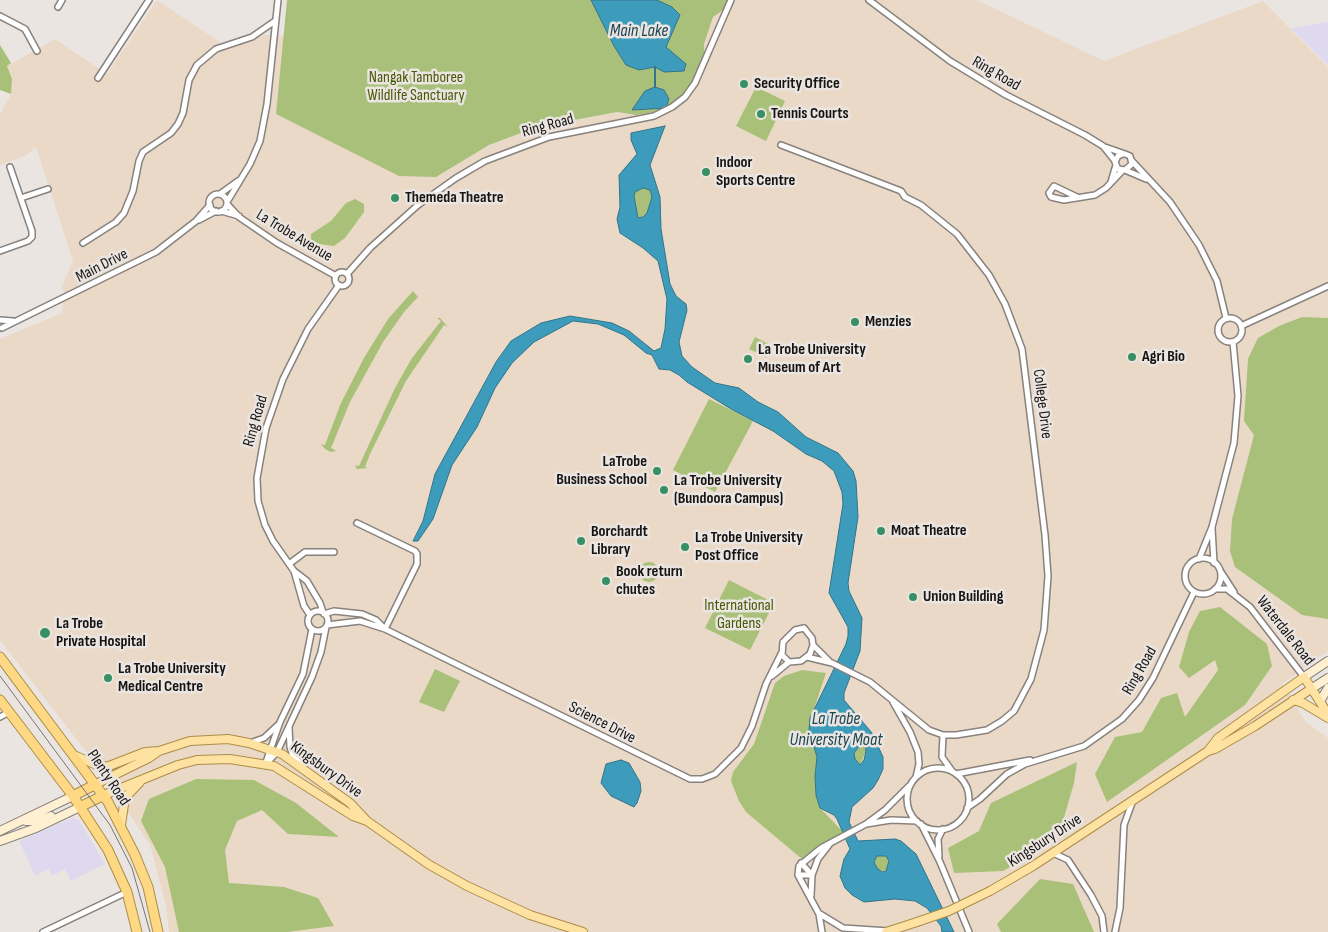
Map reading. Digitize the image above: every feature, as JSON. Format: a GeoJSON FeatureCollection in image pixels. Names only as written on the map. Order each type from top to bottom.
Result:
{"type":"FeatureCollection","features":[{"type":"Feature","properties":{"kind":"highway","name":"Plenty Road"},"geometry":{"type":"LineString","coordinates":[[0,657],[104,795],[121,825],[148,887],[158,932]]}},
{"type":"Feature","properties":{"kind":"highway"},"geometry":{"type":"LineString","coordinates":[[0,700],[73,796],[109,852],[127,892],[137,932]]}},
{"type":"Feature","properties":{"kind":"highway"},"geometry":{"type":"LineString","coordinates":[[73,796],[96,784]]}},
{"type":"Feature","properties":{"kind":"highway"},"geometry":{"type":"LineString","coordinates":[[80,807],[104,795]]}},
{"type":"Feature","properties":{"kind":"main road","name":"Kingsbury Drive"},"geometry":{"type":"LineString","coordinates":[[1208,751],[1218,738],[1328,661]]}},
{"type":"Feature","properties":{"kind":"main road","name":"Waterdale Road"},"geometry":{"type":"LineString","coordinates":[[1304,678],[1328,714]]}},
{"type":"Feature","properties":{"kind":"main road","name":"Kingsbury Drive"},"geometry":{"type":"LineString","coordinates":[[888,931],[949,911],[990,891],[1053,853],[1208,751],[1215,749],[1255,726],[1328,678]]}},
{"type":"Feature","properties":{"kind":"main road"},"geometry":{"type":"LineString","coordinates":[[1320,701],[1328,688]]}},
{"type":"Feature","properties":{"kind":"main road"},"geometry":{"type":"LineString","coordinates":[[1293,700],[1303,702],[1328,718]]}},
{"type":"Feature","properties":{"kind":"main road","name":"Kingsbury Drive"},"geometry":{"type":"LineString","coordinates":[[96,784],[159,751],[190,741],[228,739],[273,750],[307,770],[350,803],[367,821],[428,864],[467,886],[530,915],[582,932]]}},
{"type":"Feature","properties":{"kind":"main road"},"geometry":{"type":"LineString","coordinates":[[76,756],[100,767],[109,766],[145,752],[159,751]]}},
{"type":"Feature","properties":{"kind":"main road","name":"Kingsbury Drive"},"geometry":{"type":"LineString","coordinates":[[104,795],[196,760],[230,759],[280,769],[353,816],[367,821]]}},
{"type":"Feature","properties":{"kind":"main road"},"geometry":{"type":"LineString","coordinates":[[121,825],[125,798],[143,779]]}},
{"type":"Feature","properties":{"kind":"main road"},"geometry":{"type":"LineString","coordinates":[[0,831],[73,796]]}},
{"type":"Feature","properties":{"kind":"main road"},"geometry":{"type":"LineString","coordinates":[[0,841],[80,807]]}},
{"type":"Feature","properties":{"kind":"main road"},"geometry":{"type":"LineString","coordinates":[[24,820],[36,821],[59,812],[62,816]]}},
{"type":"Feature","properties":{"kind":"main road"},"geometry":{"type":"LineString","coordinates":[[8,827],[21,833]]}},
{"type":"Feature","properties":{"kind":"street"},"geometry":{"type":"LineString","coordinates":[[58,7],[62,0]]}},
{"type":"Feature","properties":{"kind":"street"},"geometry":{"type":"LineString","coordinates":[[98,78],[149,0]]}},
{"type":"Feature","properties":{"kind":"street"},"geometry":{"type":"LineString","coordinates":[[210,205],[219,211],[227,203],[258,148],[265,120],[278,0]]}},
{"type":"Feature","properties":{"kind":"street","name":"Ring Road"},"geometry":{"type":"LineString","coordinates":[[347,274],[370,248],[418,205],[456,178],[486,161],[549,136],[654,116],[672,107],[685,97],[694,83],[731,0]]}},
{"type":"Feature","properties":{"kind":"street","name":"Ring Road"},"geometry":{"type":"LineString","coordinates":[[868,0],[970,74],[1103,146],[1115,163]]}},
{"type":"Feature","properties":{"kind":"street"},"geometry":{"type":"LineString","coordinates":[[0,16],[25,29],[37,51]]}},
{"type":"Feature","properties":{"kind":"street"},"geometry":{"type":"LineString","coordinates":[[83,243],[116,222],[124,212],[143,152],[171,133],[178,124],[183,113],[191,76],[202,60],[216,49],[252,37],[275,21]]}},
{"type":"Feature","properties":{"kind":"street","name":"College Drive"},"geometry":{"type":"LineString","coordinates":[[781,145],[901,191],[905,197],[920,205],[957,234],[990,275],[1005,304],[1022,349],[1045,535],[1048,601],[1044,630],[1031,680],[1014,711],[1002,722],[987,730],[967,735],[943,735],[916,722],[877,686],[832,663],[807,657]]}},
{"type":"Feature","properties":{"kind":"street"},"geometry":{"type":"LineString","coordinates":[[1103,146],[1128,155],[1147,179],[1170,202],[1199,245],[1217,281],[1226,318]]}},
{"type":"Feature","properties":{"kind":"street"},"geometry":{"type":"LineString","coordinates":[[1110,185],[1115,163],[1118,156],[1123,154]]}},
{"type":"Feature","properties":{"kind":"street"},"geometry":{"type":"LineString","coordinates":[[1077,197],[1054,186],[1049,193],[1050,196],[1057,199],[1077,197],[1095,195],[1110,185],[1124,170],[1131,166],[1132,161]]}},
{"type":"Feature","properties":{"kind":"street"},"geometry":{"type":"LineString","coordinates":[[1115,163],[1124,170],[1147,179]]}},
{"type":"Feature","properties":{"kind":"street"},"geometry":{"type":"LineString","coordinates":[[0,250],[28,241],[32,237],[10,167]]}},
{"type":"Feature","properties":{"kind":"street"},"geometry":{"type":"LineString","coordinates":[[220,194],[240,180]]}},
{"type":"Feature","properties":{"kind":"street"},"geometry":{"type":"LineString","coordinates":[[21,198],[48,189]]}},
{"type":"Feature","properties":{"kind":"street","name":"La Trobe Avenue"},"geometry":{"type":"LineString","coordinates":[[220,194],[239,217],[277,243],[336,276]]}},
{"type":"Feature","properties":{"kind":"street","name":"Main Drive"},"geometry":{"type":"LineString","coordinates":[[1,329],[156,252],[196,221],[210,205],[212,196],[220,194]]}},
{"type":"Feature","properties":{"kind":"street","name":"La Trobe Avenue"},"geometry":{"type":"LineString","coordinates":[[219,211],[239,217]]}},
{"type":"Feature","properties":{"kind":"street","name":"Main Drive"},"geometry":{"type":"LineString","coordinates":[[196,221],[219,211]]}},
{"type":"Feature","properties":{"kind":"street"},"geometry":{"type":"LineString","coordinates":[[340,272],[347,274],[348,283],[345,286],[339,285],[335,280],[336,276],[340,272]]}},
{"type":"Feature","properties":{"kind":"street","name":"Ring Road"},"geometry":{"type":"LineString","coordinates":[[324,613],[307,581],[294,571],[273,541],[260,511],[257,487],[260,451],[283,379],[308,329],[339,285]]}},
{"type":"Feature","properties":{"kind":"street"},"geometry":{"type":"LineString","coordinates":[[1241,326],[1328,286]]}},
{"type":"Feature","properties":{"kind":"street"},"geometry":{"type":"LineString","coordinates":[[1226,318],[1237,320],[1241,326],[1241,334],[1233,342]]}},
{"type":"Feature","properties":{"kind":"street"},"geometry":{"type":"LineString","coordinates":[[1226,318],[1218,326],[1218,333],[1222,339],[1233,342]]}},
{"type":"Feature","properties":{"kind":"street"},"geometry":{"type":"LineString","coordinates":[[0,320],[1,329]]}},
{"type":"Feature","properties":{"kind":"street","name":"Main Drive"},"geometry":{"type":"LineString","coordinates":[[0,320],[14,321]]}},
{"type":"Feature","properties":{"kind":"street"},"geometry":{"type":"LineString","coordinates":[[1212,527],[1214,562],[1220,571],[1220,581],[1215,589],[1202,594],[1194,592],[1187,585],[1185,575],[1188,566],[1199,559],[1212,527],[1234,443],[1238,395],[1233,342]]}},
{"type":"Feature","properties":{"kind":"street"},"geometry":{"type":"LineString","coordinates":[[357,524],[415,551],[417,554],[417,564],[385,629]]}},
{"type":"Feature","properties":{"kind":"street"},"geometry":{"type":"LineString","coordinates":[[289,564],[305,552],[334,552]]}},
{"type":"Feature","properties":{"kind":"street"},"geometry":{"type":"LineString","coordinates":[[1199,559],[1214,562]]}},
{"type":"Feature","properties":{"kind":"street","name":"Ring Road"},"geometry":{"type":"LineString","coordinates":[[294,571],[304,606],[310,615]]}},
{"type":"Feature","properties":{"kind":"street","name":"Waterdale Road"},"geometry":{"type":"LineString","coordinates":[[1220,571],[1234,593],[1266,627],[1304,678]]}},
{"type":"Feature","properties":{"kind":"street","name":"Waterdale Road"},"geometry":{"type":"LineString","coordinates":[[1215,589],[1225,588],[1234,593]]}},
{"type":"Feature","properties":{"kind":"street","name":"Ring Road"},"geometry":{"type":"LineString","coordinates":[[967,808],[980,799],[1007,774],[1025,764],[1084,746],[1122,719],[1139,700],[1153,678],[1194,592]]}},
{"type":"Feature","properties":{"kind":"street"},"geometry":{"type":"LineString","coordinates":[[265,765],[290,724],[321,652],[328,620],[324,613],[317,611],[310,615],[308,623],[312,629],[319,631],[326,626]]}},
{"type":"Feature","properties":{"kind":"street","name":"Science Drive"},"geometry":{"type":"LineString","coordinates":[[324,613],[334,611],[362,614],[376,620],[385,629]]}},
{"type":"Feature","properties":{"kind":"street"},"geometry":{"type":"LineString","coordinates":[[360,621],[362,614]]}},
{"type":"Feature","properties":{"kind":"street","name":"Science Drive"},"geometry":{"type":"LineString","coordinates":[[326,626],[360,621],[385,629],[690,779],[702,779],[715,774],[741,748],[752,726],[766,684],[782,652]]}},
{"type":"Feature","properties":{"kind":"street"},"geometry":{"type":"LineString","coordinates":[[799,628],[809,631],[814,645],[807,657],[797,662],[789,662],[785,659],[782,652],[786,637],[799,628]]}},
{"type":"Feature","properties":{"kind":"street"},"geometry":{"type":"LineString","coordinates":[[273,750],[280,722],[304,674],[312,629]]}},
{"type":"Feature","properties":{"kind":"street","name":"College Drive"},"geometry":{"type":"LineString","coordinates":[[814,645],[832,663]]}},
{"type":"Feature","properties":{"kind":"street","name":"Science Drive"},"geometry":{"type":"LineString","coordinates":[[766,684],[778,669],[789,662]]}},
{"type":"Feature","properties":{"kind":"street","name":"College Drive"},"geometry":{"type":"LineString","coordinates":[[893,701],[910,732],[918,752],[919,764],[916,777]]}},
{"type":"Feature","properties":{"kind":"street"},"geometry":{"type":"LineString","coordinates":[[0,717],[9,712]]}},
{"type":"Feature","properties":{"kind":"street"},"geometry":{"type":"LineString","coordinates":[[250,743],[264,738],[280,722]]}},
{"type":"Feature","properties":{"kind":"street"},"geometry":{"type":"LineString","coordinates":[[290,724],[288,741],[293,756],[307,770]]}},
{"type":"Feature","properties":{"kind":"street"},"geometry":{"type":"LineString","coordinates":[[909,786],[907,801],[912,816],[928,828],[943,829],[955,824],[967,808],[967,789],[942,758],[943,735]]}},
{"type":"Feature","properties":{"kind":"street","name":"Ring Road"},"geometry":{"type":"LineString","coordinates":[[954,772],[1058,754]]}},
{"type":"Feature","properties":{"kind":"street"},"geometry":{"type":"LineString","coordinates":[[822,932],[819,914],[798,875],[801,863],[837,838],[866,824],[885,810],[916,777],[933,768],[954,772]]}},
{"type":"Feature","properties":{"kind":"street"},"geometry":{"type":"LineString","coordinates":[[1115,932],[1120,908],[1124,825],[1133,800]]}},
{"type":"Feature","properties":{"kind":"street"},"geometry":{"type":"LineString","coordinates":[[866,824],[891,820],[919,823]]}},
{"type":"Feature","properties":{"kind":"street"},"geometry":{"type":"LineString","coordinates":[[919,823],[940,862],[969,932]]}},
{"type":"Feature","properties":{"kind":"street"},"geometry":{"type":"LineString","coordinates":[[940,862],[938,838],[943,829]]}},
{"type":"Feature","properties":{"kind":"street"},"geometry":{"type":"LineString","coordinates":[[812,900],[812,875],[821,854],[837,838]]}},
{"type":"Feature","properties":{"kind":"street"},"geometry":{"type":"LineString","coordinates":[[1053,853],[1068,860],[1091,895],[1102,916],[1104,932]]}},
{"type":"Feature","properties":{"kind":"street"},"geometry":{"type":"LineString","coordinates":[[801,863],[812,875]]}},
{"type":"Feature","properties":{"kind":"street"},"geometry":{"type":"LineString","coordinates":[[798,875],[812,875]]}},
{"type":"Feature","properties":{"kind":"street"},"geometry":{"type":"LineString","coordinates":[[43,932],[127,892]]}},
{"type":"Feature","properties":{"kind":"street"},"geometry":{"type":"LineString","coordinates":[[819,914],[843,928],[888,931]]}},
{"type":"Feature","properties":{"kind":"shaded area","name":"La Trobe University (Bundoora Campus)"},"geometry":{"type":"Polygon","coordinates":[[[157,0],[230,49],[265,35],[284,36],[276,115],[436,177],[489,145],[537,127],[617,112],[636,115],[705,65],[704,44],[713,16],[723,10],[728,0],[977,0],[1104,61],[1263,1],[1328,67],[1328,651],[1282,684],[1306,722],[1328,738],[1328,932],[169,932],[166,906],[150,845],[94,762],[0,640],[0,339],[62,313],[64,291],[61,288],[73,261],[36,147],[25,156],[0,165],[0,114],[11,94],[12,79],[7,66],[55,39],[107,74],[157,0]]]}},
{"type":"Feature","properties":{"kind":"shaded area"},"geometry":{"type":"Polygon","coordinates":[[[1328,22],[1328,65],[1291,28],[1328,22]]]}},
{"type":"Feature","properties":{"kind":"shaded area"},"geometry":{"type":"Polygon","coordinates":[[[73,818],[79,820],[105,864],[71,881],[65,869],[52,876],[49,869],[35,876],[19,841],[73,818]]]}},
{"type":"Feature","properties":{"kind":"green space","name":"Nangak Tamboree Wildlife Sanctuary"},"geometry":{"type":"Polygon","coordinates":[[[287,0],[728,0],[723,10],[713,17],[704,44],[705,65],[680,101],[659,111],[636,115],[617,112],[537,127],[489,145],[436,177],[399,176],[276,114],[287,0]]]}},
{"type":"Feature","properties":{"kind":"green space"},"geometry":{"type":"Polygon","coordinates":[[[0,45],[11,63],[7,66],[12,79],[11,94],[0,90],[0,45]]]}},
{"type":"Feature","properties":{"kind":"green space","name":"Tennis Courts"},"geometry":{"type":"Polygon","coordinates":[[[756,87],[785,101],[766,141],[736,126],[756,87]]]}},
{"type":"Feature","properties":{"kind":"green space"},"geometry":{"type":"Polygon","coordinates":[[[643,188],[650,190],[652,197],[647,213],[638,218],[634,196],[635,192],[643,188]]]}},
{"type":"Feature","properties":{"kind":"green space"},"geometry":{"type":"Polygon","coordinates":[[[355,199],[364,204],[364,212],[345,238],[334,246],[311,243],[311,234],[331,221],[346,203],[355,199]]]}},
{"type":"Feature","properties":{"kind":"green space"},"geometry":{"type":"Polygon","coordinates":[[[413,291],[418,297],[404,312],[383,342],[350,402],[331,448],[336,451],[331,452],[325,449],[321,444],[325,445],[341,403],[364,358],[388,319],[413,291]]]}},
{"type":"Feature","properties":{"kind":"green space"},"geometry":{"type":"Polygon","coordinates":[[[1302,317],[1328,318],[1328,619],[1302,615],[1235,567],[1230,551],[1232,519],[1254,435],[1244,421],[1248,359],[1258,338],[1279,326],[1302,317]]]}},
{"type":"Feature","properties":{"kind":"green space"},"geometry":{"type":"Polygon","coordinates":[[[437,318],[440,318],[448,327],[444,325],[406,381],[370,454],[365,467],[368,468],[357,469],[355,465],[359,466],[395,388],[412,358],[441,321],[437,318]]]}},
{"type":"Feature","properties":{"kind":"green space"},"geometry":{"type":"Polygon","coordinates":[[[755,337],[772,346],[766,357],[749,349],[755,337]]]}},
{"type":"Feature","properties":{"kind":"green space"},"geometry":{"type":"Polygon","coordinates":[[[709,399],[753,421],[715,492],[673,470],[709,399]]]}},
{"type":"Feature","properties":{"kind":"green space"},"geometry":{"type":"Polygon","coordinates":[[[649,562],[656,565],[659,572],[656,579],[649,582],[642,579],[639,572],[642,565],[649,562]]]}},
{"type":"Feature","properties":{"kind":"green space","name":"International Gardens"},"geometry":{"type":"Polygon","coordinates":[[[729,580],[774,603],[750,650],[705,628],[729,580]]]}},
{"type":"Feature","properties":{"kind":"green space"},"geometry":{"type":"Polygon","coordinates":[[[1220,607],[1267,644],[1272,666],[1245,705],[1107,802],[1095,774],[1115,737],[1142,732],[1161,698],[1177,693],[1185,717],[1218,670],[1215,660],[1189,678],[1179,667],[1189,632],[1200,611],[1220,607]]]}},
{"type":"Feature","properties":{"kind":"green space"},"geometry":{"type":"Polygon","coordinates":[[[435,669],[460,681],[444,712],[419,702],[435,669]]]}},
{"type":"Feature","properties":{"kind":"green space"},"geometry":{"type":"Polygon","coordinates":[[[802,670],[826,673],[809,724],[817,757],[816,795],[820,808],[843,832],[802,859],[746,812],[739,801],[731,781],[733,772],[754,744],[775,683],[784,676],[802,670]]]}},
{"type":"Feature","properties":{"kind":"green space"},"geometry":{"type":"Polygon","coordinates":[[[861,743],[865,746],[866,751],[860,765],[855,759],[854,753],[861,743]]]}},
{"type":"Feature","properties":{"kind":"green space"},"geometry":{"type":"Polygon","coordinates":[[[1077,762],[1074,783],[1060,831],[1034,853],[1003,871],[954,873],[948,848],[979,831],[991,803],[1077,762]]]}},
{"type":"Feature","properties":{"kind":"green space"},"geometry":{"type":"Polygon","coordinates":[[[196,779],[254,780],[296,803],[339,837],[288,834],[262,810],[237,821],[225,850],[229,883],[284,887],[318,898],[334,926],[287,932],[179,932],[165,867],[141,821],[149,799],[196,779]]]}},
{"type":"Feature","properties":{"kind":"green space"},"geometry":{"type":"Polygon","coordinates":[[[882,855],[890,863],[882,871],[874,863],[882,855]]]}},
{"type":"Feature","properties":{"kind":"green space"},"geometry":{"type":"Polygon","coordinates":[[[1040,879],[1073,884],[1094,932],[1001,932],[997,924],[1040,879]]]}},
{"type":"Feature","properties":{"kind":"water","name":"Main Lake"},"geometry":{"type":"Polygon","coordinates":[[[591,0],[657,0],[672,7],[680,15],[666,47],[686,64],[684,71],[664,72],[655,67],[639,70],[626,65],[614,46],[591,0]]]}},
{"type":"Feature","properties":{"kind":"water"},"geometry":{"type":"Polygon","coordinates":[[[655,87],[664,90],[669,99],[666,108],[632,110],[645,91],[655,87]]]}},
{"type":"Feature","properties":{"kind":"water","name":"La Trobe University Moat"},"geometry":{"type":"Polygon","coordinates":[[[665,126],[650,165],[660,197],[661,229],[670,284],[676,296],[686,304],[687,310],[679,342],[682,356],[692,367],[715,383],[739,388],[758,402],[778,412],[806,437],[838,453],[853,471],[856,481],[858,517],[848,583],[849,591],[862,618],[860,651],[844,693],[844,700],[872,733],[883,757],[883,769],[873,788],[852,807],[849,822],[858,841],[895,839],[901,841],[916,854],[954,932],[942,932],[941,926],[927,908],[915,901],[895,899],[864,902],[852,895],[845,888],[840,876],[844,859],[850,849],[837,819],[834,815],[820,808],[816,795],[817,757],[809,730],[810,718],[846,644],[848,636],[848,627],[829,593],[843,504],[842,492],[834,471],[822,461],[806,454],[773,431],[731,409],[679,375],[670,370],[659,369],[652,355],[646,353],[624,335],[598,324],[573,321],[534,342],[512,363],[495,388],[477,427],[452,465],[433,519],[418,541],[413,541],[423,521],[435,474],[496,362],[511,341],[541,323],[570,316],[612,323],[629,331],[654,351],[661,348],[665,329],[667,299],[658,261],[643,248],[620,233],[617,219],[620,207],[619,175],[637,154],[631,140],[631,133],[665,126]],[[643,188],[635,192],[634,196],[638,218],[643,217],[647,213],[652,197],[650,190],[643,188]],[[861,744],[854,753],[855,759],[860,765],[864,760],[865,746],[861,744]],[[877,856],[874,862],[882,872],[886,871],[889,861],[886,856],[877,856]]]}},
{"type":"Feature","properties":{"kind":"water"},"geometry":{"type":"Polygon","coordinates":[[[621,760],[629,763],[640,782],[641,791],[634,807],[611,796],[601,783],[606,764],[621,760]]]}},
{"type":"Feature","properties":{"kind":"waterway"},"geometry":{"type":"LineString","coordinates":[[655,67],[655,87]]}},
{"type":"Feature","properties":{"kind":"tram line"},"geometry":{"type":"LineString","coordinates":[[0,676],[110,825],[132,868],[150,932]]}},
{"type":"Feature","properties":{"kind":"place","name":"Security Office"},"geometry":{"type":"Point","coordinates":[744,84]}},
{"type":"Feature","properties":{"kind":"place","name":"Tennis Courts"},"geometry":{"type":"Point","coordinates":[761,114]}},
{"type":"Feature","properties":{"kind":"place","name":"Indoor Sports Centre"},"geometry":{"type":"Point","coordinates":[706,172]}},
{"type":"Feature","properties":{"kind":"place","name":"Themeda Theatre"},"geometry":{"type":"Point","coordinates":[395,198]}},
{"type":"Feature","properties":{"kind":"place","name":"Menzies"},"geometry":{"type":"Point","coordinates":[855,322]}},
{"type":"Feature","properties":{"kind":"place","name":"Agri Bio"},"geometry":{"type":"Point","coordinates":[1132,357]}},
{"type":"Feature","properties":{"kind":"place","name":"La Trobe University Museum of Art"},"geometry":{"type":"Point","coordinates":[748,359]}},
{"type":"Feature","properties":{"kind":"place","name":"LaTrobe Business School"},"geometry":{"type":"Point","coordinates":[657,471]}},
{"type":"Feature","properties":{"kind":"place","name":"La Trobe University (Bundoora Campus)"},"geometry":{"type":"Point","coordinates":[664,490]}},
{"type":"Feature","properties":{"kind":"place","name":"Moat Theatre"},"geometry":{"type":"Point","coordinates":[881,531]}},
{"type":"Feature","properties":{"kind":"place","name":"Borchardt Library"},"geometry":{"type":"Point","coordinates":[581,541]}},
{"type":"Feature","properties":{"kind":"place","name":"La Trobe University Post Office"},"geometry":{"type":"Point","coordinates":[685,547]}},
{"type":"Feature","properties":{"kind":"place","name":"Book return chutes"},"geometry":{"type":"Point","coordinates":[606,581]}},
{"type":"Feature","properties":{"kind":"place","name":"Union Building"},"geometry":{"type":"Point","coordinates":[913,597]}},
{"type":"Feature","properties":{"kind":"place","name":"La Trobe Private Hospital"},"geometry":{"type":"Point","coordinates":[45,633]}},
{"type":"Feature","properties":{"kind":"place","name":"La Trobe University Medical Centre"},"geometry":{"type":"Point","coordinates":[108,678]}}]}
